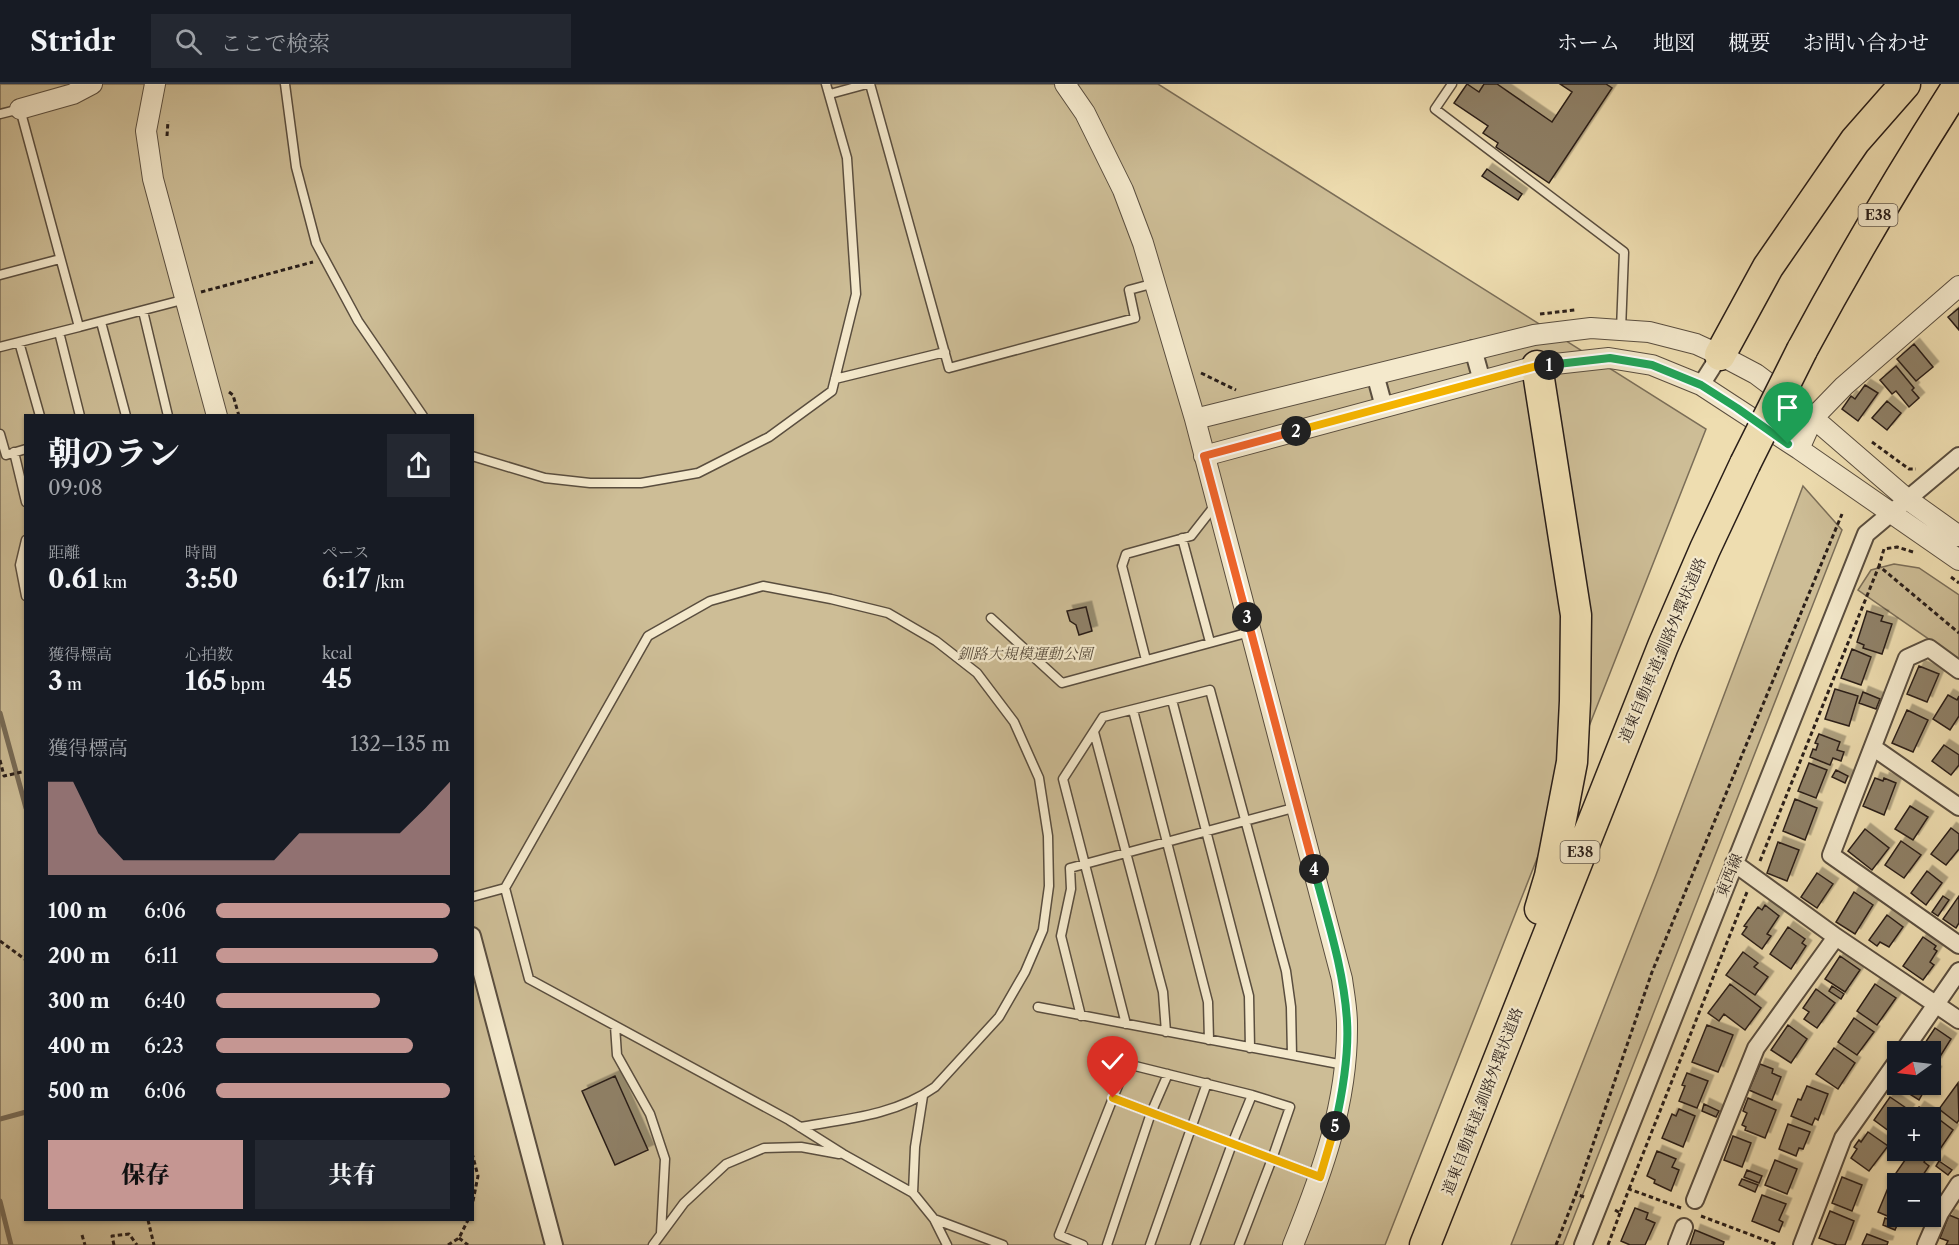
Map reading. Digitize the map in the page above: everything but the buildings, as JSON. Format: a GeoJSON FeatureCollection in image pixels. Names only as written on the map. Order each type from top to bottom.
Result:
{"type":"FeatureCollection","features":[{"type":"Feature","properties":{"kind":"highway"},"geometry":{"type":"LineString","coordinates":[[1719,355],[1768,267],[1855,141],[1905,84]]}},
{"type":"Feature","properties":{"kind":"highway","name":"道東自動車道;釧路外環状道路"},"geometry":{"type":"LineString","coordinates":[[1425,1245],[1663,646],[1705,549],[1751,467],[1848,265],[1959,84]]}},
{"type":"Feature","properties":{"kind":"highway","name":"道東自動車道;釧路外環状道路"},"geometry":{"type":"LineString","coordinates":[[1807,353],[1920,164],[1959,105]]}},
{"type":"Feature","properties":{"kind":"highway"},"geometry":{"type":"LineString","coordinates":[[1492,1074],[1550,876],[1572,762],[1576,615],[1537,366]]}},
{"type":"Feature","properties":{"kind":"highway","name":"道東自動車道;釧路外環状道路"},"geometry":{"type":"LineString","coordinates":[[1442,1245],[1751,467]]}},
{"type":"Feature","properties":{"kind":"street"},"geometry":{"type":"LineString","coordinates":[[20,109],[73,94],[92,84]]}},
{"type":"Feature","properties":{"kind":"street"},"geometry":{"type":"LineString","coordinates":[[155,84],[146,131],[153,179],[194,296],[217,414]]}},
{"type":"Feature","properties":{"kind":"street"},"geometry":{"type":"LineString","coordinates":[[1065,84],[1085,113],[1123,190],[1143,243],[1195,419],[1342,979],[1347,1023],[1341,1097],[1320,1177],[1293,1245]]}},
{"type":"Feature","properties":{"kind":"street"},"geometry":{"type":"LineString","coordinates":[[1799,450],[1813,418],[1844,386],[1959,286]]}},
{"type":"Feature","properties":{"kind":"street"},"geometry":{"type":"LineString","coordinates":[[1195,419],[1534,335],[1591,328],[1658,335],[1696,344],[1756,374],[1813,418],[1907,499],[1959,536]]}},
{"type":"Feature","properties":{"kind":"street"},"geometry":{"type":"LineString","coordinates":[[1534,335],[1537,366]]}},
{"type":"Feature","properties":{"kind":"street"},"geometry":{"type":"LineString","coordinates":[[1473,349],[1482,381]]}},
{"type":"Feature","properties":{"kind":"street"},"geometry":{"type":"LineString","coordinates":[[1701,385],[1719,355]]}},
{"type":"Feature","properties":{"kind":"street"},"geometry":{"type":"LineString","coordinates":[[1204,456],[1537,366],[1610,358],[1652,365],[1701,385],[1890,513],[1954,568]]}},
{"type":"Feature","properties":{"kind":"street"},"geometry":{"type":"LineString","coordinates":[[1375,374],[1384,407]]}},
{"type":"Feature","properties":{"kind":"street","name":"東西線"},"geometry":{"type":"LineString","coordinates":[[1583,1245],[1866,534],[1959,456]]}},
{"type":"Feature","properties":{"kind":"street"},"geometry":{"type":"LineString","coordinates":[[1959,670],[1929,648],[1907,658],[1831,855],[1959,945]]}},
{"type":"Feature","properties":{"kind":"street"},"geometry":{"type":"LineString","coordinates":[[1874,748],[1959,807]]}},
{"type":"Feature","properties":{"kind":"street"},"geometry":{"type":"LineString","coordinates":[[1734,863],[1836,937],[1959,1020]]}},
{"type":"Feature","properties":{"kind":"street"},"geometry":{"type":"LineString","coordinates":[[1695,1200],[1756,1048],[1836,937]]}},
{"type":"Feature","properties":{"kind":"street"},"geometry":{"type":"LineString","coordinates":[[474,944],[554,1245]]}},
{"type":"Feature","properties":{"kind":"street"},"geometry":{"type":"LineString","coordinates":[[1911,1041],[1959,971]]}},
{"type":"Feature","properties":{"kind":"street"},"geometry":{"type":"LineString","coordinates":[[1802,1245],[1843,1138],[1887,1076]]}},
{"type":"Feature","properties":{"kind":"street"},"geometry":{"type":"LineString","coordinates":[[1926,1245],[1940,1213],[1959,1184]]}},
{"type":"Feature","properties":{"kind":"street"},"geometry":{"type":"LineString","coordinates":[[1677,1245],[1684,1227]]}},
{"type":"Feature","properties":{"kind":"lane"},"geometry":{"type":"LineString","coordinates":[[285,84],[296,167],[316,243],[358,321],[422,414]]}},
{"type":"Feature","properties":{"kind":"lane"},"geometry":{"type":"LineString","coordinates":[[474,457],[545,478],[590,483],[641,483],[698,473],[769,437],[832,391],[856,294],[846,158],[826,84]]}},
{"type":"Feature","properties":{"kind":"lane"},"geometry":{"type":"LineString","coordinates":[[830,94],[868,84],[949,368],[1135,318],[1129,290],[1155,283]]}},
{"type":"Feature","properties":{"kind":"lane"},"geometry":{"type":"LineString","coordinates":[[1452,84],[1435,109],[1624,252],[1621,330]]}},
{"type":"Feature","properties":{"kind":"lane"},"geometry":{"type":"LineString","coordinates":[[0,114],[20,109],[80,327]]}},
{"type":"Feature","properties":{"kind":"lane"},"geometry":{"type":"LineString","coordinates":[[0,275],[60,259]]}},
{"type":"Feature","properties":{"kind":"lane"},"geometry":{"type":"LineString","coordinates":[[0,347],[194,296]]}},
{"type":"Feature","properties":{"kind":"lane"},"geometry":{"type":"LineString","coordinates":[[142,311],[168,414]]}},
{"type":"Feature","properties":{"kind":"lane"},"geometry":{"type":"LineString","coordinates":[[101,322],[125,414]]}},
{"type":"Feature","properties":{"kind":"lane"},"geometry":{"type":"LineString","coordinates":[[59,332],[80,414]]}},
{"type":"Feature","properties":{"kind":"lane"},"geometry":{"type":"LineString","coordinates":[[20,342],[39,414]]}},
{"type":"Feature","properties":{"kind":"lane"},"geometry":{"type":"LineString","coordinates":[[835,379],[945,352]]}},
{"type":"Feature","properties":{"kind":"lane"},"geometry":{"type":"LineString","coordinates":[[0,434],[6,455],[24,450]]}},
{"type":"Feature","properties":{"kind":"lane"},"geometry":{"type":"LineString","coordinates":[[14,452],[24,494]]}},
{"type":"Feature","properties":{"kind":"lane"},"geometry":{"type":"LineString","coordinates":[[1146,660],[1122,566],[1126,554],[1191,536],[1216,503]]}},
{"type":"Feature","properties":{"kind":"lane"},"geometry":{"type":"LineString","coordinates":[[1182,538],[1210,642]]}},
{"type":"Feature","properties":{"kind":"lane"},"geometry":{"type":"LineString","coordinates":[[24,548],[20,565],[24,586]]}},
{"type":"Feature","properties":{"kind":"lane"},"geometry":{"type":"LineString","coordinates":[[800,1127],[884,1113],[923,1096],[935,1087],[999,1017],[1025,972],[1043,930],[1049,886],[1048,836],[1039,778],[1014,722],[977,673],[936,641],[888,614],[831,599],[764,586],[710,601],[648,636],[505,888],[529,979],[800,1127],[913,1193],[934,1219],[947,1245]]}},
{"type":"Feature","properties":{"kind":"lane"},"geometry":{"type":"LineString","coordinates":[[991,618],[1062,683],[1251,632]]}},
{"type":"Feature","properties":{"kind":"lane"},"geometry":{"type":"LineString","coordinates":[[1126,1024],[1063,779],[1103,717],[1210,690],[1286,971],[1291,1007],[1292,1055]]}},
{"type":"Feature","properties":{"kind":"lane"},"geometry":{"type":"LineString","coordinates":[[1172,700],[1249,996],[1250,1048]]}},
{"type":"Feature","properties":{"kind":"lane"},"geometry":{"type":"LineString","coordinates":[[1133,710],[1208,1002],[1209,1040]]}},
{"type":"Feature","properties":{"kind":"lane"},"geometry":{"type":"LineString","coordinates":[[1094,732],[1163,992],[1166,1032]]}},
{"type":"Feature","properties":{"kind":"lane"},"geometry":{"type":"LineString","coordinates":[[1081,1016],[1061,936],[1071,889],[1070,868],[1297,807]]}},
{"type":"Feature","properties":{"kind":"lane"},"geometry":{"type":"LineString","coordinates":[[474,896],[505,888]]}},
{"type":"Feature","properties":{"kind":"lane"},"geometry":{"type":"LineString","coordinates":[[1038,1007],[1344,1065]]}},
{"type":"Feature","properties":{"kind":"lane"},"geometry":{"type":"LineString","coordinates":[[615,1026],[617,1055],[650,1114],[665,1159],[661,1234]]}},
{"type":"Feature","properties":{"kind":"lane"},"geometry":{"type":"LineString","coordinates":[[1083,1245],[1059,1235],[1127,1064],[1207,1083],[1290,1107],[1239,1245]]}},
{"type":"Feature","properties":{"kind":"lane"},"geometry":{"type":"LineString","coordinates":[[1107,1245],[1151,1113],[1168,1074]]}},
{"type":"Feature","properties":{"kind":"lane"},"geometry":{"type":"LineString","coordinates":[[1150,1245],[1207,1083]]}},
{"type":"Feature","properties":{"kind":"lane"},"geometry":{"type":"LineString","coordinates":[[1195,1245],[1252,1095]]}},
{"type":"Feature","properties":{"kind":"lane"},"geometry":{"type":"LineString","coordinates":[[913,1193],[915,1147],[923,1096]]}},
{"type":"Feature","properties":{"kind":"lane"},"geometry":{"type":"LineString","coordinates":[[1113,1098],[1320,1177]]}},
{"type":"Feature","properties":{"kind":"lane"},"geometry":{"type":"LineString","coordinates":[[653,1245],[684,1203],[726,1164],[764,1148],[801,1147],[843,1154]]}},
{"type":"Feature","properties":{"kind":"lane"},"geometry":{"type":"LineString","coordinates":[[934,1219],[1003,1245]]}},
{"type":"Feature","properties":{"kind":"path"},"geometry":{"type":"LineString","coordinates":[[166,143],[169,111]]}},
{"type":"Feature","properties":{"kind":"path"},"geometry":{"type":"LineString","coordinates":[[194,296],[325,259]]}},
{"type":"Feature","properties":{"kind":"path"},"geometry":{"type":"LineString","coordinates":[[1198,372],[1243,393]]}},
{"type":"Feature","properties":{"kind":"path"},"geometry":{"type":"LineString","coordinates":[[227,388],[233,395],[238,414]]}},
{"type":"Feature","properties":{"kind":"path"},"geometry":{"type":"LineString","coordinates":[[1556,1245],[1576,1194],[1652,972],[1842,514]]}},
{"type":"Feature","properties":{"kind":"path"},"geometry":{"type":"LineString","coordinates":[[1921,557],[1897,547],[1884,549],[1879,566],[1959,633]]}},
{"type":"Feature","properties":{"kind":"path"},"geometry":{"type":"LineString","coordinates":[[1954,568],[1959,583]]}},
{"type":"Feature","properties":{"kind":"path"},"geometry":{"type":"LineString","coordinates":[[0,760],[4,776],[24,771]]}},
{"type":"Feature","properties":{"kind":"path"},"geometry":{"type":"LineString","coordinates":[[0,941],[24,959]]}},
{"type":"Feature","properties":{"kind":"path"},"geometry":{"type":"LineString","coordinates":[[474,1161],[478,1176],[474,1196]]}},
{"type":"Feature","properties":{"kind":"path"},"geometry":{"type":"LineString","coordinates":[[1576,1194],[1599,1203]]}},
{"type":"Feature","properties":{"kind":"path"},"geometry":{"type":"LineString","coordinates":[[1608,1245],[1620,1213]]}},
{"type":"Feature","properties":{"kind":"path"},"geometry":{"type":"LineString","coordinates":[[148,1221],[154,1245]]}},
{"type":"Feature","properties":{"kind":"path"},"geometry":{"type":"LineString","coordinates":[[447,1245],[459,1238],[468,1221]]}},
{"type":"Feature","properties":{"kind":"path"},"geometry":{"type":"LineString","coordinates":[[114,1245],[112,1236],[129,1234],[137,1245]]}},
{"type":"Feature","properties":{"kind":"path"},"geometry":{"type":"LineString","coordinates":[[82,1235],[85,1245]]}},
{"type":"Feature","properties":{"kind":"path"},"geometry":{"type":"LineString","coordinates":[[459,1238],[468,1245]]}},
{"type":"Feature","properties":{"kind":"green space","name":"釧路大規模運動公園"},"geometry":{"type":"Polygon","coordinates":[[[0,84],[1158,84],[1706,429],[1385,1245],[0,1245],[0,84]]]}},
{"type":"Feature","properties":{"kind":"green space"},"geometry":{"type":"Polygon","coordinates":[[[1803,486],[1842,530],[1563,1245],[1511,1245],[1656,875],[1803,486]]]}},
{"type":"Feature","properties":{"kind":"green space"},"geometry":{"type":"Polygon","coordinates":[[[1894,564],[1919,568],[1959,595],[1959,660],[1858,590],[1871,570],[1894,564]]]}},
{"type":"Feature","properties":{"kind":"waterway"},"geometry":{"type":"LineString","coordinates":[[0,713],[24,801]]}},
{"type":"Feature","properties":{"kind":"waterway"},"geometry":{"type":"LineString","coordinates":[[0,1119],[24,1113]]}},
{"type":"Feature","properties":{"kind":"waterway"},"geometry":{"type":"LineString","coordinates":[[0,1201],[11,1245]]}},
{"type":"Feature","properties":{"kind":"route"},"geometry":{"type":"LineString","coordinates":[[1113,1098],[1320,1177],[1341,1097],[1347,1023],[1342,979],[1204,456],[1537,366],[1610,358],[1652,365],[1701,385],[1788,444]]}}]}
